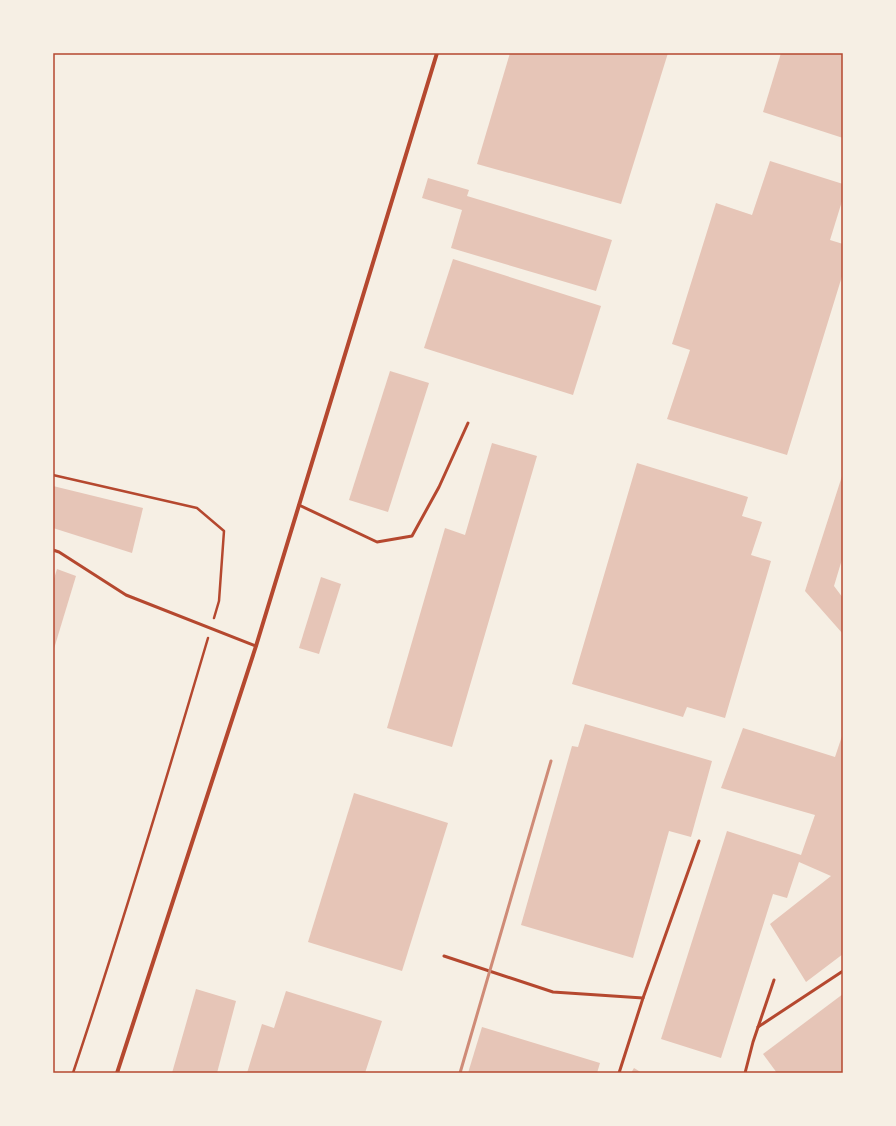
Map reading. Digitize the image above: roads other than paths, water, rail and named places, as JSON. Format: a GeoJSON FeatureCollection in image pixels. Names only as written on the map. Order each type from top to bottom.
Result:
{"type":"FeatureCollection","features":[{"type":"Feature","properties":{"kind":"street"},"geometry":{"type":"LineString","coordinates":[[117,1073],[256,646],[437,53]]}},
{"type":"Feature","properties":{"kind":"lane"},"geometry":{"type":"LineString","coordinates":[[299,505],[377,542],[412,536],[439,487],[468,423]]}},
{"type":"Feature","properties":{"kind":"lane"},"geometry":{"type":"LineString","coordinates":[[53,550],[59,552],[126,595],[256,646]]}},
{"type":"Feature","properties":{"kind":"lane"},"geometry":{"type":"LineString","coordinates":[[619,1073],[643,998],[699,841]]}},
{"type":"Feature","properties":{"kind":"lane"},"geometry":{"type":"LineString","coordinates":[[444,956],[553,992],[643,998]]}},
{"type":"Feature","properties":{"kind":"lane"},"geometry":{"type":"LineString","coordinates":[[758,1027],[843,971]]}},
{"type":"Feature","properties":{"kind":"lane"},"geometry":{"type":"LineString","coordinates":[[745,1073],[753,1042],[774,980]]}},
{"type":"Feature","properties":{"kind":"railway"},"geometry":{"type":"LineString","coordinates":[[460,1073],[551,761]]}}]}
